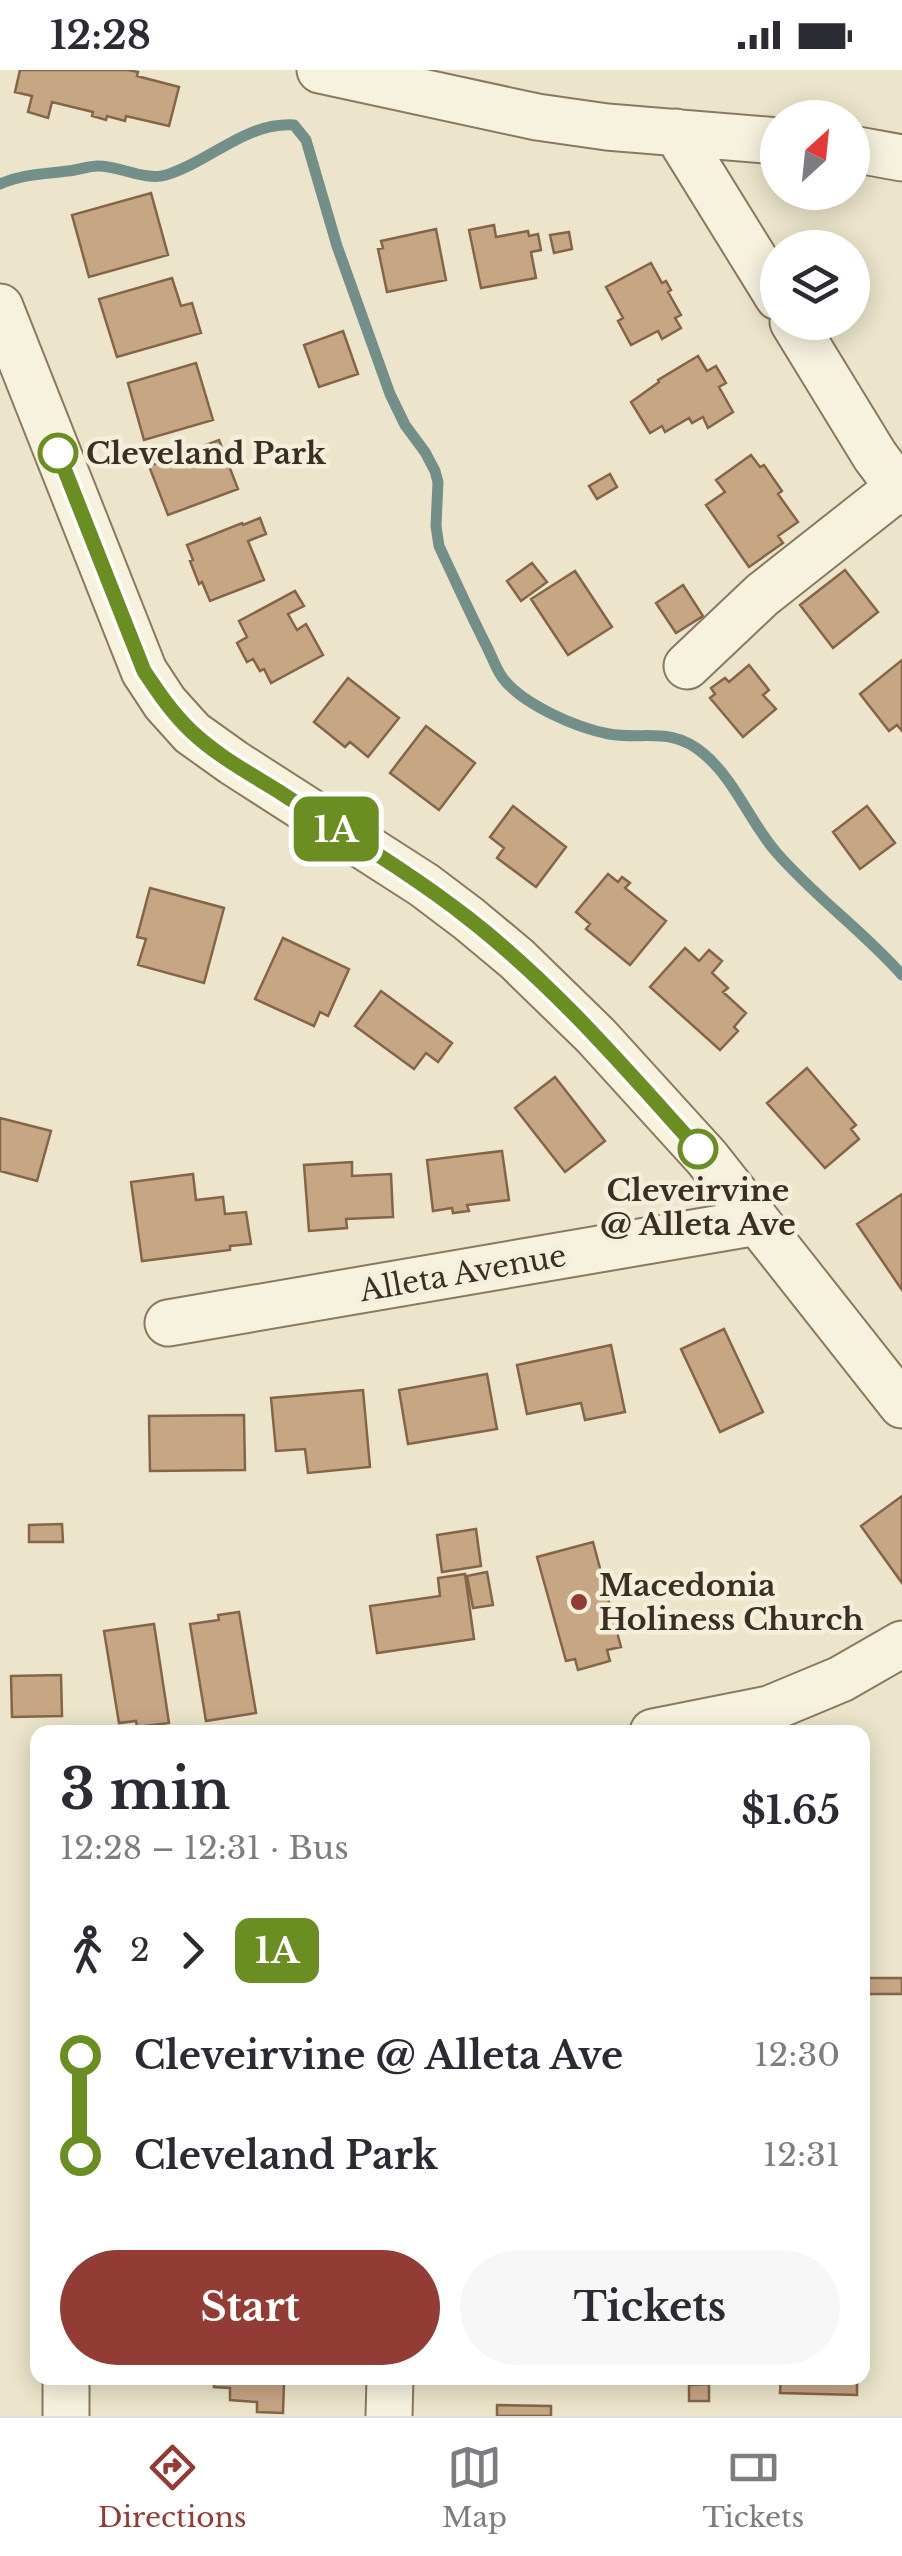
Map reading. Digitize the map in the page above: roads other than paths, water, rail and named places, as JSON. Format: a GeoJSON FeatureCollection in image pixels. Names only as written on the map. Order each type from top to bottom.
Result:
{"type":"FeatureCollection","features":[{"type":"Feature","properties":{"kind":"street"},"geometry":{"type":"LineString","coordinates":[[320,70],[537,116],[608,127],[760,139]]}},
{"type":"Feature","properties":{"kind":"street"},"geometry":{"type":"LineString","coordinates":[[676,132],[760,267]]}},
{"type":"Feature","properties":{"kind":"street"},"geometry":{"type":"LineString","coordinates":[[870,152],[902,158]]}},
{"type":"Feature","properties":{"kind":"street"},"geometry":{"type":"LineString","coordinates":[[0,306],[144,671],[165,703],[192,733],[424,886],[517,959],[596,1036],[707,1158],[902,1404]]}},
{"type":"Feature","properties":{"kind":"street"},"geometry":{"type":"LineString","coordinates":[[686,666],[762,594],[900,490],[805,340]]}},
{"type":"Feature","properties":{"kind":"street","name":"Alleta Avenue"},"geometry":{"type":"LineString","coordinates":[[168,1323],[757,1222]]}},
{"type":"Feature","properties":{"kind":"street"},"geometry":{"type":"LineString","coordinates":[[688,1725],[769,1709],[841,1680],[902,1644]]}},
{"type":"Feature","properties":{"kind":"street"},"geometry":{"type":"LineString","coordinates":[[66,2385],[66,2416]]}},
{"type":"Feature","properties":{"kind":"street"},"geometry":{"type":"LineString","coordinates":[[389,2416],[390,2385]]}},
{"type":"Feature","properties":{"kind":"waterway"},"geometry":{"type":"LineString","coordinates":[[0,184],[25,176],[94,166],[166,175],[244,136],[294,125],[306,140],[337,246],[390,394],[435,471],[439,546],[502,677],[536,705],[581,726],[609,734],[669,737],[692,745],[725,776],[776,852],[902,975]]}},
{"type":"Feature","properties":{"kind":"place","name":"Cleveland Park"},"geometry":{"type":"Point","coordinates":[58,453]}},
{"type":"Feature","properties":{"kind":"place","name":"Cleveirvine @ Alleta Ave"},"geometry":{"type":"Point","coordinates":[698,1149]}},
{"type":"Feature","properties":{"kind":"place","name":"Macedonia Holiness Church"},"geometry":{"type":"Point","coordinates":[579,1602]}}]}
